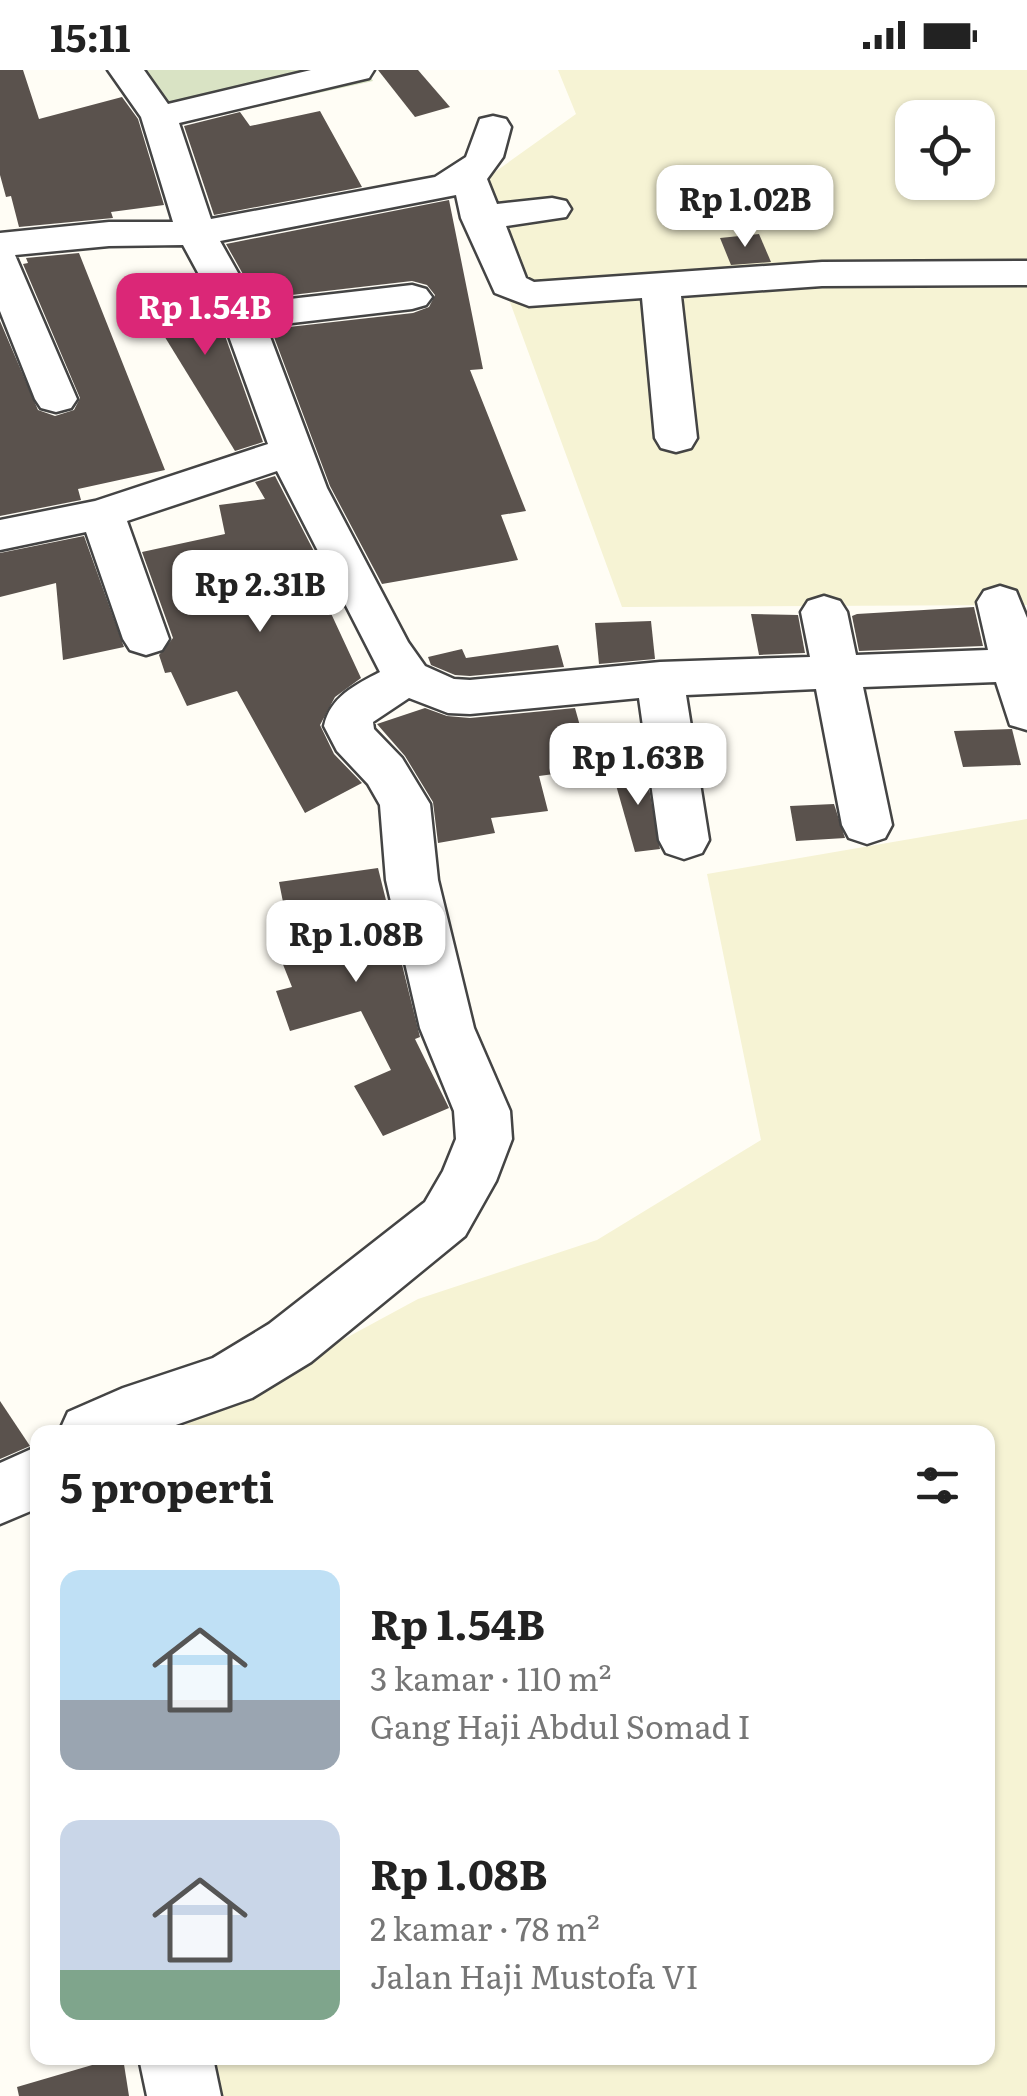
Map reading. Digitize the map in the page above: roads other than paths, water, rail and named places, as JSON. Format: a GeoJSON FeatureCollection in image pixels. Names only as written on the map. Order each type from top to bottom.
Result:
{"type":"FeatureCollection","features":[{"type":"Feature","properties":{"kind":"street"},"geometry":{"type":"LineString","coordinates":[[126,70],[159,118],[196,233],[242,317],[305,488],[371,617],[408,678],[448,696],[470,697],[660,679],[1014,665]]}},
{"type":"Feature","properties":{"kind":"street"},"geometry":{"type":"LineString","coordinates":[[159,118],[356,70]]}},
{"type":"Feature","properties":{"kind":"street"},"geometry":{"type":"LineString","coordinates":[[56,399],[4,240],[196,233],[283,220],[468,178],[490,154],[493,127]]}},
{"type":"Feature","properties":{"kind":"street"},"geometry":{"type":"LineString","coordinates":[[468,178],[480,218],[509,285],[518,292],[822,274],[1027,273]]}},
{"type":"Feature","properties":{"kind":"street"},"geometry":{"type":"LineString","coordinates":[[480,218],[552,209]]}},
{"type":"Feature","properties":{"kind":"street"},"geometry":{"type":"LineString","coordinates":[[660,284],[676,438]]}},
{"type":"Feature","properties":{"kind":"street"},"geometry":{"type":"LineString","coordinates":[[242,317],[412,296]]}},
{"type":"Feature","properties":{"kind":"street"},"geometry":{"type":"LineString","coordinates":[[0,535],[102,514],[292,451]]}},
{"type":"Feature","properties":{"kind":"street"},"geometry":{"type":"LineString","coordinates":[[102,514],[146,640]]}},
{"type":"Feature","properties":{"kind":"street"},"geometry":{"type":"LineString","coordinates":[[1000,602],[1027,713]]}},
{"type":"Feature","properties":{"kind":"street"},"geometry":{"type":"LineString","coordinates":[[824,612],[867,825]]}},
{"type":"Feature","properties":{"kind":"street"},"geometry":{"type":"LineString","coordinates":[[104,1425],[231,1380],[290,1344],[444,1219],[468,1181],[484,1139],[482,1111],[447,1028],[412,880],[404,804],[385,771],[348,726],[350,716],[366,700],[408,678]]}},
{"type":"Feature","properties":{"kind":"street"},"geometry":{"type":"LineString","coordinates":[[660,679],[684,840]]}},
{"type":"Feature","properties":{"kind":"street"},"geometry":{"type":"LineString","coordinates":[[0,1495],[30,1479]]}},
{"type":"Feature","properties":{"kind":"street"},"geometry":{"type":"LineString","coordinates":[[177,2065],[184,2096]]}}]}
